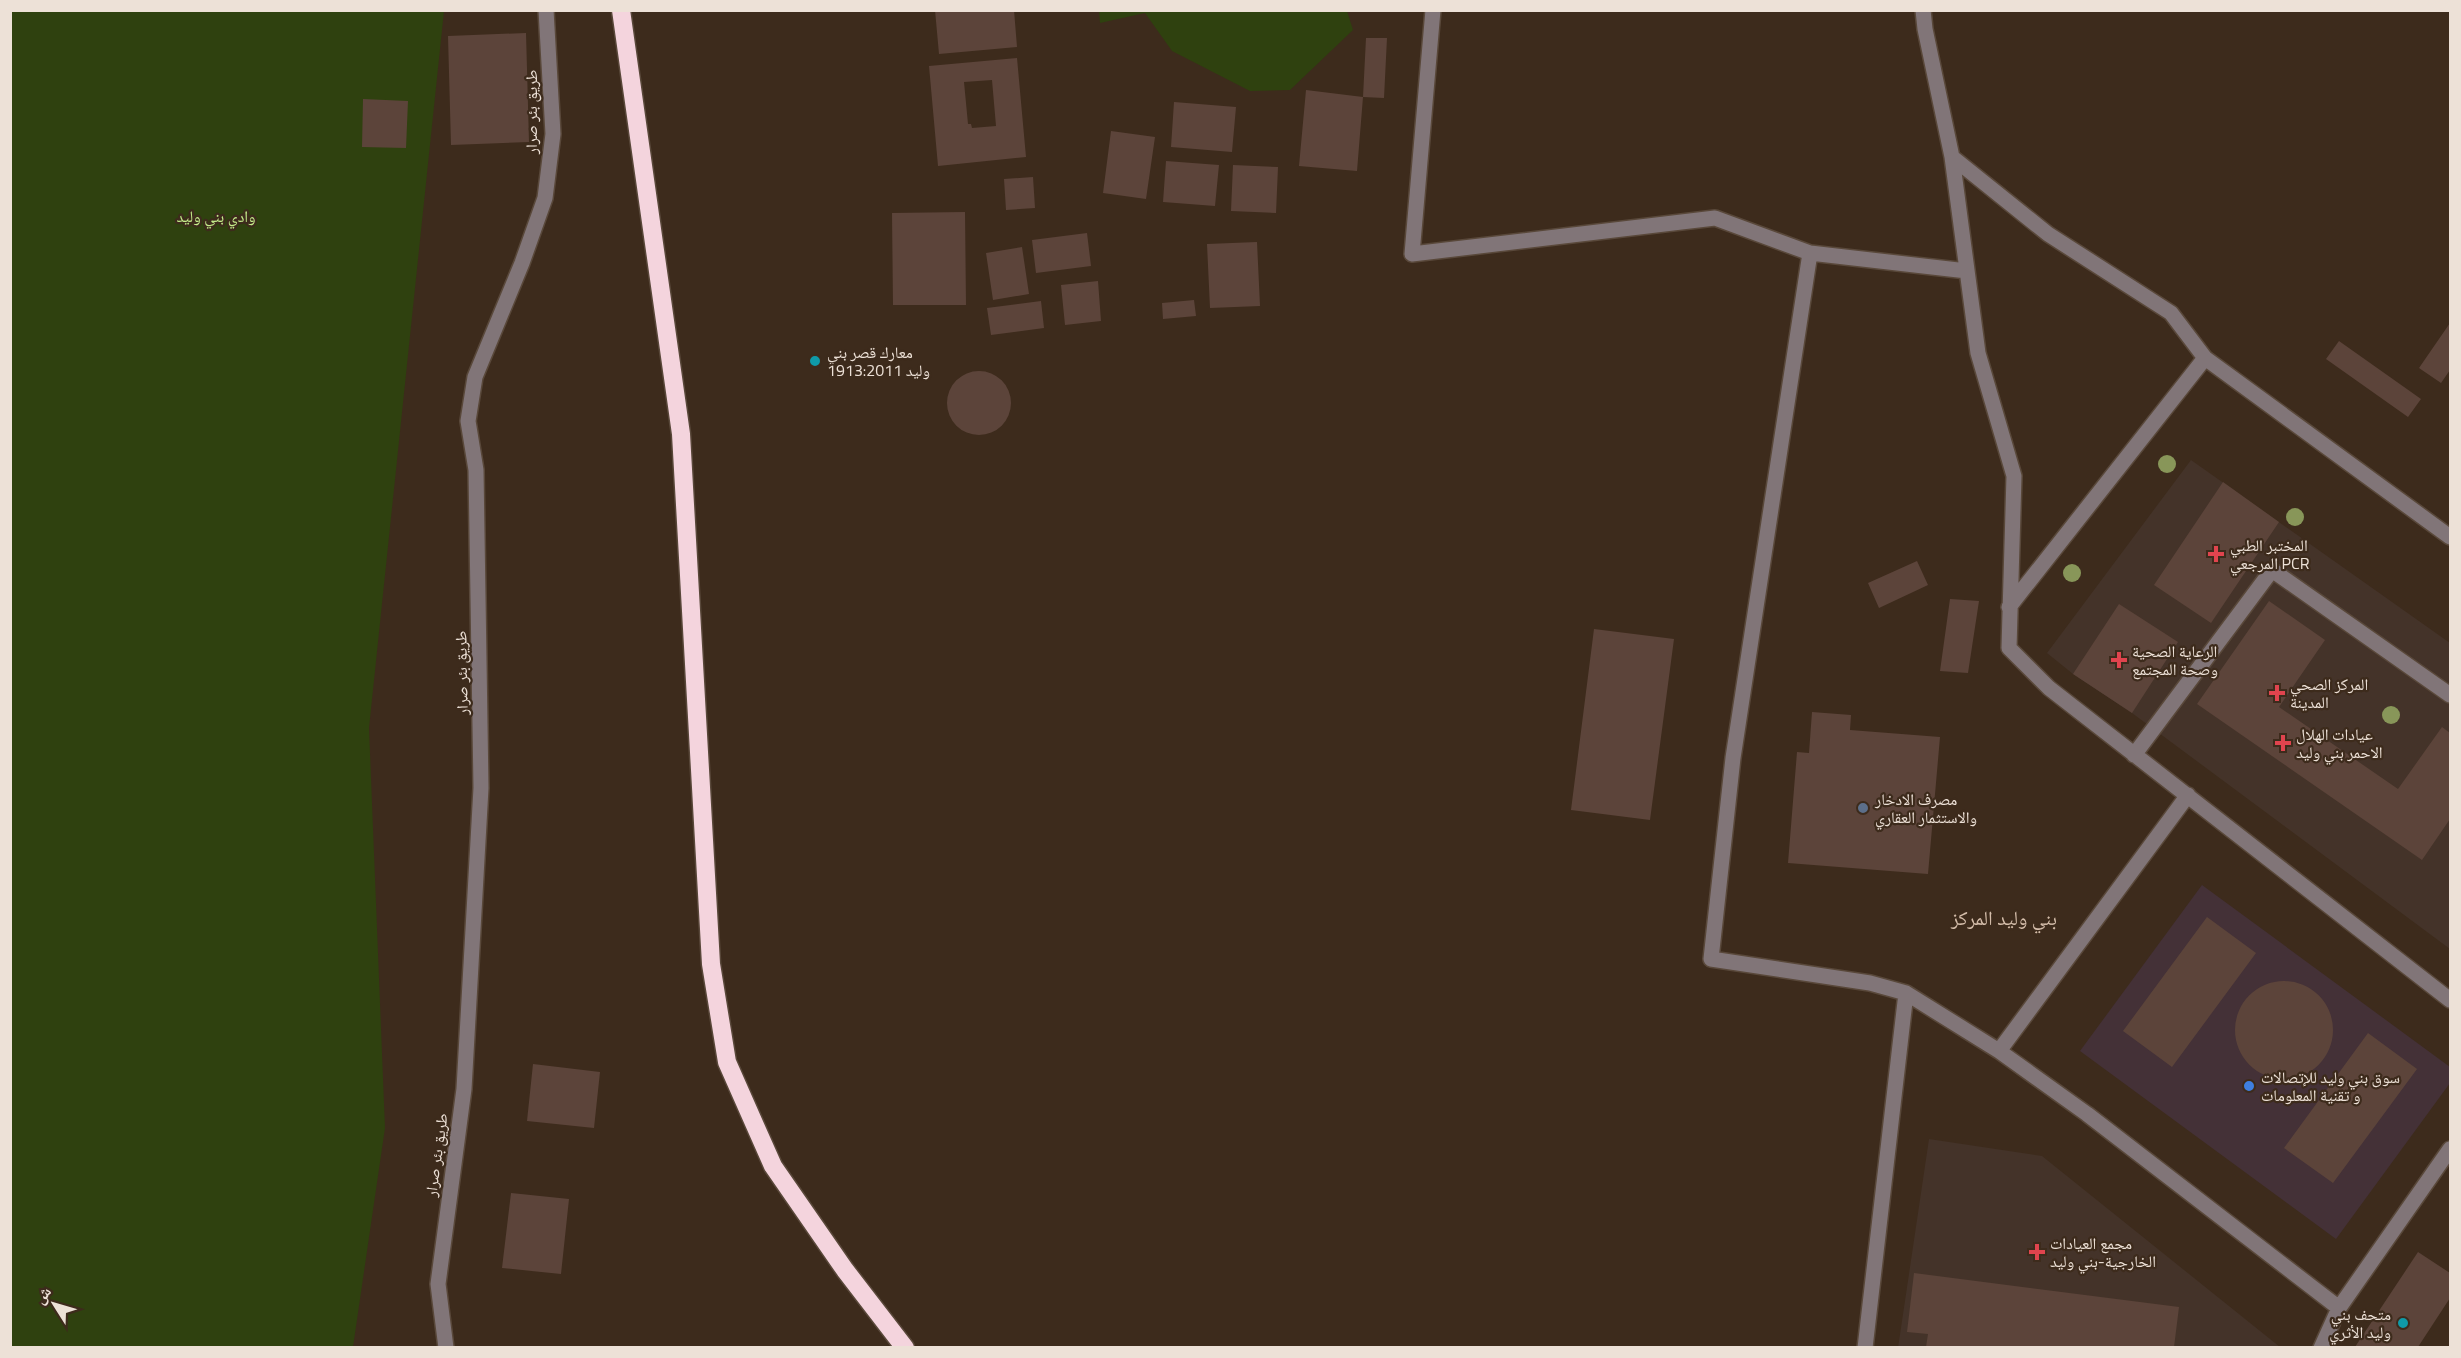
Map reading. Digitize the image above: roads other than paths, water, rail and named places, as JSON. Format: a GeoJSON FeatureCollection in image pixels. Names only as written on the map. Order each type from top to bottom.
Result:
{"type":"FeatureCollection","features":[{"type":"Feature","properties":{"kind":"highway"},"geometry":{"type":"LineString","coordinates":[[621,10],[681,434],[711,964],[727,1062],[774,1166],[845,1270],[905,1347]]}},
{"type":"Feature","properties":{"kind":"street","name":"طريق بئر صرار"},"geometry":{"type":"LineString","coordinates":[[446,1347],[438,1284],[464,1089],[481,788],[476,470],[468,421],[475,377],[522,263],[545,198],[553,134],[546,10]]}},
{"type":"Feature","properties":{"kind":"street"},"geometry":{"type":"LineString","coordinates":[[1433,10],[1412,254],[1714,218],[1810,253],[1968,271]]}},
{"type":"Feature","properties":{"kind":"street"},"geometry":{"type":"LineString","coordinates":[[1923,10],[1952,157],[1978,353],[2014,476],[2009,648],[2049,688],[2451,1000]]}},
{"type":"Feature","properties":{"kind":"street"},"geometry":{"type":"LineString","coordinates":[[1952,157],[2048,234],[2171,314],[2205,358],[2451,537]]}},
{"type":"Feature","properties":{"kind":"street"},"geometry":{"type":"LineString","coordinates":[[1810,253],[1733,758],[1711,959],[1870,982],[1906,993],[1999,1051],[2087,1114],[2339,1308]]}},
{"type":"Feature","properties":{"kind":"street"},"geometry":{"type":"LineString","coordinates":[[2009,607],[2205,358]]}},
{"type":"Feature","properties":{"kind":"street"},"geometry":{"type":"LineString","coordinates":[[2134,755],[2272,570],[2451,695]]}},
{"type":"Feature","properties":{"kind":"street"},"geometry":{"type":"LineString","coordinates":[[1999,1051],[2188,795]]}},
{"type":"Feature","properties":{"kind":"street"},"geometry":{"type":"LineString","coordinates":[[1864,1347],[1906,993]]}},
{"type":"Feature","properties":{"kind":"street"},"geometry":{"type":"LineString","coordinates":[[2321,1347],[2339,1308],[2451,1149]]}},
{"type":"Feature","properties":{"kind":"place","name":"معارك قصر بني وليد 1913:2011"},"geometry":{"type":"Point","coordinates":[815,361]}},
{"type":"Feature","properties":{"kind":"place","name":"المختبر الطبي المرجعي PCR"},"geometry":{"type":"Point","coordinates":[2216,554]}},
{"type":"Feature","properties":{"kind":"place","name":"الرعاية الصحية وصحة المجتمع"},"geometry":{"type":"Point","coordinates":[2119,660]}},
{"type":"Feature","properties":{"kind":"place","name":"المركز الصحي المدينة"},"geometry":{"type":"Point","coordinates":[2277,693]}},
{"type":"Feature","properties":{"kind":"place","name":"عيادات الهلال الاحمر بني وليد"},"geometry":{"type":"Point","coordinates":[2283,743]}},
{"type":"Feature","properties":{"kind":"place","name":"مصرف الادخار والاستثمار العقاري"},"geometry":{"type":"Point","coordinates":[1863,808]}},
{"type":"Feature","properties":{"kind":"place","name":"سوق بني وليد للإتصالات و تقنية المعلومات"},"geometry":{"type":"Point","coordinates":[2249,1086]}},
{"type":"Feature","properties":{"kind":"place","name":"مجمع العيادات الخارجية-بني وليد"},"geometry":{"type":"Point","coordinates":[2037,1252]}},
{"type":"Feature","properties":{"kind":"place","name":"متحف بني وليد الأثري"},"geometry":{"type":"Point","coordinates":[2403,1323]}},
{"type":"Feature","properties":{"kind":"district","name":"بني وليد المركز"},"geometry":{"type":"Point","coordinates":[2004,918]}},
{"type":"Feature","properties":{"kind":"park label","name":"وادي بني وليد"},"geometry":{"type":"Point","coordinates":[216,216]}}]}
